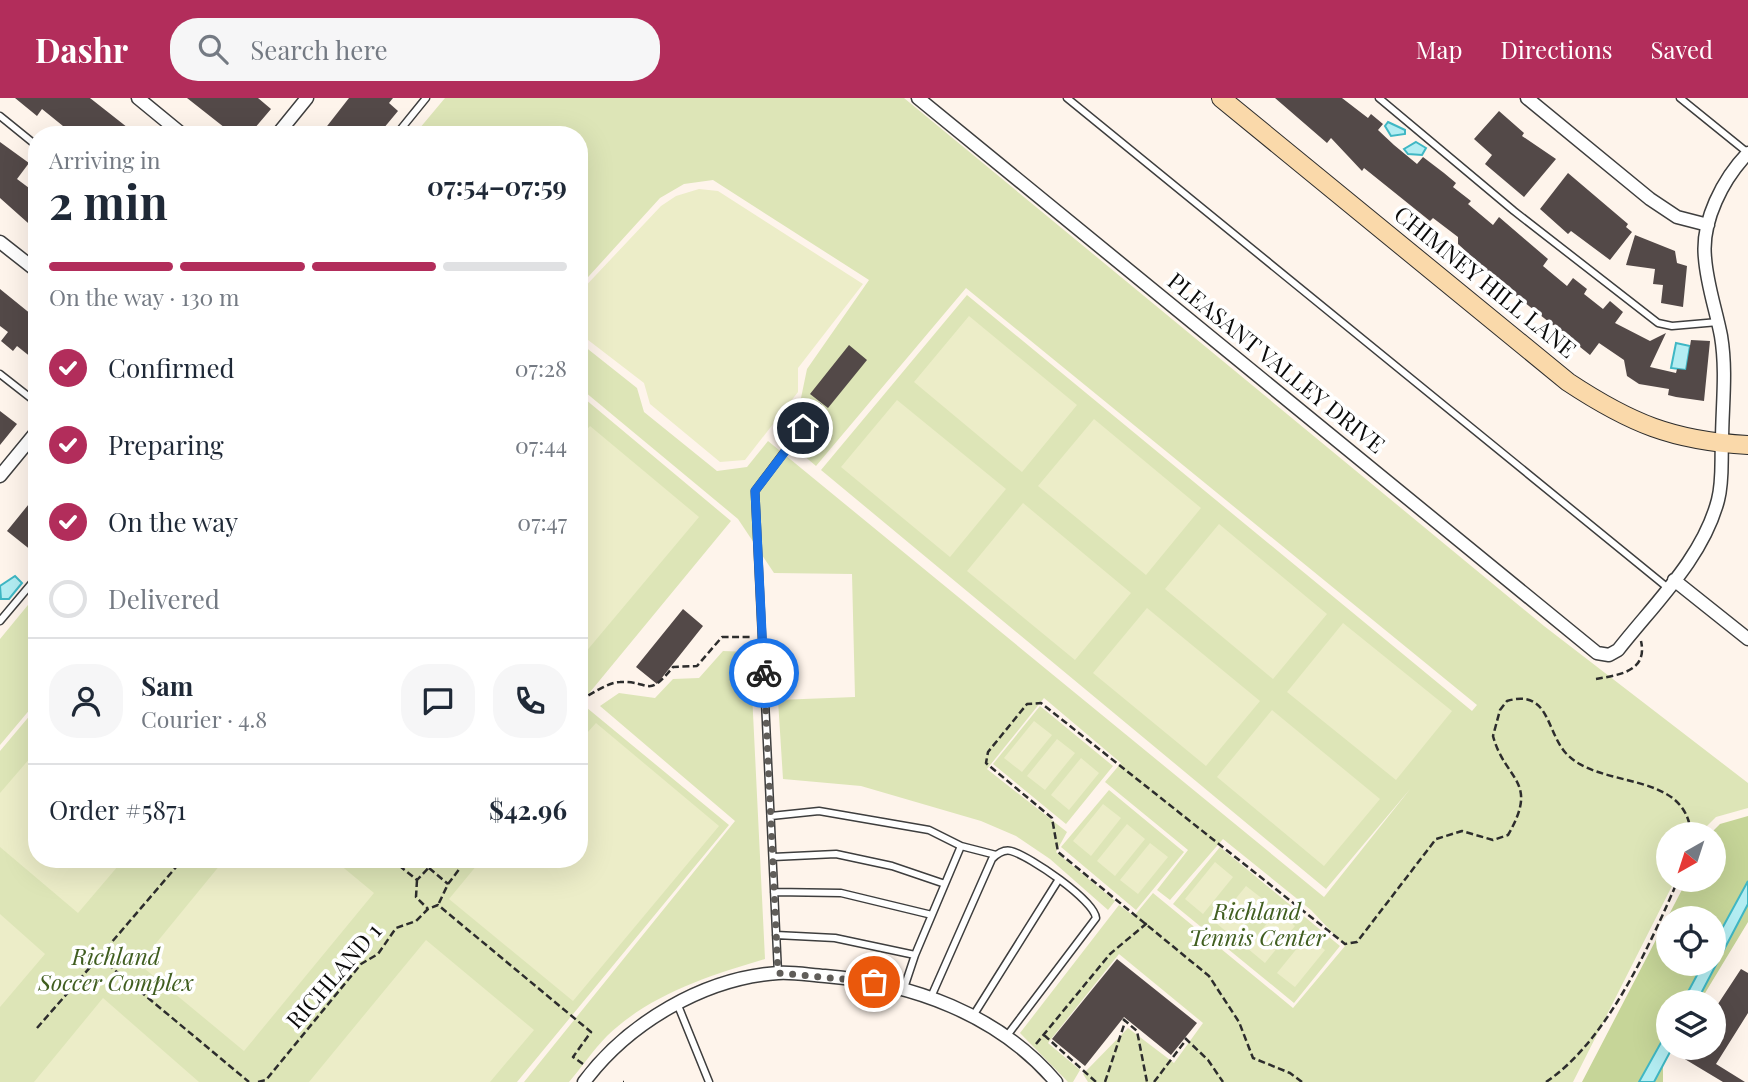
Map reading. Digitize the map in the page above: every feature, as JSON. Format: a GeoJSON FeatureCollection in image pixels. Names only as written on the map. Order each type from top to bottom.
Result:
{"type":"FeatureCollection","features":[{"type":"Feature","properties":{"kind":"street"},"geometry":{"type":"LineString","coordinates":[[138,98],[172,126]]}},
{"type":"Feature","properties":{"kind":"street","name":"PLEASANT VALLEY DRIVE"},"geometry":{"type":"LineString","coordinates":[[918,98],[1597,653],[1609,655],[1618,650],[1671,584]]}},
{"type":"Feature","properties":{"kind":"street","name":"CHIMNEY HILL LANE"},"geometry":{"type":"LineString","coordinates":[[1221,98],[1568,382],[1606,407],[1640,423],[1688,439],[1748,444]]}},
{"type":"Feature","properties":{"kind":"street"},"geometry":{"type":"LineString","coordinates":[[1527,98],[1650,199],[1677,217],[1708,225]]}},
{"type":"Feature","properties":{"kind":"street"},"geometry":{"type":"LineString","coordinates":[[283,126],[302,100]]}},
{"type":"Feature","properties":{"kind":"street"},"geometry":{"type":"LineString","coordinates":[[1748,153],[1732,170],[1708,225],[1704,255],[1718,322],[1725,377],[1722,476],[1709,525],[1671,584],[1748,639]]}},
{"type":"Feature","properties":{"kind":"street"},"geometry":{"type":"LineString","coordinates":[[0,242],[28,264]]}},
{"type":"Feature","properties":{"kind":"street"},"geometry":{"type":"LineString","coordinates":[[0,476],[28,443]]}},
{"type":"Feature","properties":{"kind":"street"},"geometry":{"type":"LineString","coordinates":[[584,1082],[611,1051],[677,1003],[709,989],[778,973],[858,979],[904,988],[931,997],[973,1016],[1006,1037],[1056,1082]]}},
{"type":"Feature","properties":{"kind":"lane"},"geometry":{"type":"LineString","coordinates":[[403,126],[426,98]]}},
{"type":"Feature","properties":{"kind":"lane"},"geometry":{"type":"LineString","coordinates":[[1067,98],[1671,584]]}},
{"type":"Feature","properties":{"kind":"lane"},"geometry":{"type":"LineString","coordinates":[[1379,98],[1514,211],[1658,323],[1672,326],[1718,322]]}},
{"type":"Feature","properties":{"kind":"lane"},"geometry":{"type":"LineString","coordinates":[[1680,98],[1748,153]]}},
{"type":"Feature","properties":{"kind":"lane"},"geometry":{"type":"LineString","coordinates":[[0,116],[28,139]]}},
{"type":"Feature","properties":{"kind":"lane"},"geometry":{"type":"LineString","coordinates":[[0,374],[28,396]]}},
{"type":"Feature","properties":{"kind":"lane"},"geometry":{"type":"LineString","coordinates":[[778,973],[755,491],[818,408]]}},
{"type":"Feature","properties":{"kind":"lane"},"geometry":{"type":"LineString","coordinates":[[0,621],[28,588]]}},
{"type":"Feature","properties":{"kind":"lane"},"geometry":{"type":"LineString","coordinates":[[771,816],[819,811],[929,830],[961,846],[996,855],[1011,851],[1059,879],[1092,906],[1096,913],[1095,922],[1006,1037]]}},
{"type":"Feature","properties":{"kind":"lane"},"geometry":{"type":"LineString","coordinates":[[904,988],[961,846]]}},
{"type":"Feature","properties":{"kind":"lane"},"geometry":{"type":"LineString","coordinates":[[773,857],[836,854],[892,866],[945,884]]}},
{"type":"Feature","properties":{"kind":"lane"},"geometry":{"type":"LineString","coordinates":[[931,997],[996,855]]}},
{"type":"Feature","properties":{"kind":"lane"},"geometry":{"type":"LineString","coordinates":[[973,1016],[1059,879]]}},
{"type":"Feature","properties":{"kind":"lane"},"geometry":{"type":"LineString","coordinates":[[774,892],[841,893],[932,915]]}},
{"type":"Feature","properties":{"kind":"lane"},"geometry":{"type":"LineString","coordinates":[[776,935],[835,937],[915,955]]}},
{"type":"Feature","properties":{"kind":"lane"},"geometry":{"type":"LineString","coordinates":[[677,1003],[709,1082]]}},
{"type":"Feature","properties":{"kind":"path"},"geometry":{"type":"LineString","coordinates":[[588,696],[619,682],[650,687],[660,684],[673,667],[696,666],[722,637],[762,636]]}},
{"type":"Feature","properties":{"kind":"path"},"geometry":{"type":"LineString","coordinates":[[1596,679],[1633,669],[1642,658],[1640,638]]}},
{"type":"Feature","properties":{"kind":"path"},"geometry":{"type":"LineString","coordinates":[[1302,1082],[1290,1073],[1253,1058],[1240,1022],[1209,976],[1058,852],[1052,818],[986,763],[988,752],[1030,702],[1041,703],[1141,786],[1346,944],[1357,942],[1436,839],[1462,831],[1493,840],[1508,835],[1522,799],[1522,790],[1493,736],[1500,710],[1512,699],[1541,705],[1560,745],[1575,761],[1667,794],[1686,814],[1688,822]]}},
{"type":"Feature","properties":{"kind":"path"},"geometry":{"type":"LineString","coordinates":[[37,1028],[175,868]]}},
{"type":"Feature","properties":{"kind":"path"},"geometry":{"type":"LineString","coordinates":[[402,868],[416,880]]}},
{"type":"Feature","properties":{"kind":"path"},"geometry":{"type":"LineString","coordinates":[[428,868],[416,880],[416,897],[428,909]]}},
{"type":"Feature","properties":{"kind":"path"},"geometry":{"type":"LineString","coordinates":[[430,868],[447,884]]}},
{"type":"Feature","properties":{"kind":"path"},"geometry":{"type":"LineString","coordinates":[[460,868],[447,884],[438,905],[591,1032],[573,1056],[583,1064]]}},
{"type":"Feature","properties":{"kind":"path"},"geometry":{"type":"LineString","coordinates":[[1546,1082],[1569,1063],[1602,1026],[1672,892]]}},
{"type":"Feature","properties":{"kind":"path","name":"RICHLAND 1"},"geometry":{"type":"LineString","coordinates":[[258,1082],[265,1080],[361,964],[378,954],[396,928],[416,921],[428,909],[438,905]]}},
{"type":"Feature","properties":{"kind":"path"},"geometry":{"type":"LineString","coordinates":[[1027,1054],[1110,954],[1147,923]]}},
{"type":"Feature","properties":{"kind":"path"},"geometry":{"type":"LineString","coordinates":[[99,957],[249,1082]]}},
{"type":"Feature","properties":{"kind":"path"},"geometry":{"type":"LineString","coordinates":[[1105,1082],[1124,1021],[1137,1031],[1147,1082]]}},
{"type":"Feature","properties":{"kind":"path"},"geometry":{"type":"LineString","coordinates":[[1044,1035],[1096,1082]]}},
{"type":"Feature","properties":{"kind":"path"},"geometry":{"type":"LineString","coordinates":[[1154,1082],[1186,1039],[1208,1060],[1223,1082]]}},
{"type":"Feature","properties":{"kind":"green space"},"geometry":{"type":"Polygon","coordinates":[[[445,98],[904,98],[1544,626],[1748,783],[1748,808],[1716,817],[1711,822],[1656,822],[1656,892],[1669,892],[1662,906],[1656,906],[1656,918],[1573,1082],[1088,1082],[1083,1074],[1128,1028],[1174,1063],[1203,1023],[1119,954],[1048,1043],[1080,1070],[1073,1082],[1068,1082],[1020,1033],[1119,905],[1134,916],[1153,893],[1293,1008],[1345,946],[1311,910],[1223,839],[1170,900],[1157,890],[1188,850],[1105,782],[1121,763],[1044,698],[987,769],[1067,832],[1056,852],[1115,901],[1108,910],[1050,859],[1016,836],[981,821],[861,786],[783,779],[778,700],[855,697],[852,574],[774,573],[738,519],[588,394],[588,349],[637,388],[644,412],[717,471],[747,467],[768,441],[1324,897],[1411,788],[1326,889],[821,470],[967,295],[1472,711],[1477,705],[966,288],[816,466],[776,432],[801,398],[807,369],[869,280],[713,180],[684,184],[660,198],[588,277],[588,126],[422,126],[445,98]]]}},
{"type":"Feature","properties":{"kind":"green space"},"geometry":{"type":"Polygon","coordinates":[[[699,189],[718,191],[863,284],[798,368],[798,392],[745,460],[720,462],[650,404],[644,383],[588,340],[588,283],[661,206],[676,196],[699,189]]]}},
{"type":"Feature","properties":{"kind":"green space"},"geometry":{"type":"Polygon","coordinates":[[[969,316],[1077,405],[1022,472],[914,382],[969,316]]]}},
{"type":"Feature","properties":{"kind":"green space"},"geometry":{"type":"Polygon","coordinates":[[[897,400],[1006,489],[950,557],[841,467],[897,400]]]}},
{"type":"Feature","properties":{"kind":"green space","name":"Richland Soccer Complex"},"geometry":{"type":"Polygon","coordinates":[[[588,402],[731,521],[588,695],[588,402]]]}},
{"type":"Feature","properties":{"kind":"green space"},"geometry":{"type":"Polygon","coordinates":[[[1094,419],[1201,508],[1146,575],[1038,486],[1094,419]]]}},
{"type":"Feature","properties":{"kind":"green space"},"geometry":{"type":"Polygon","coordinates":[[[590,426],[699,517],[588,649],[590,426]]]}},
{"type":"Feature","properties":{"kind":"green space"},"geometry":{"type":"Polygon","coordinates":[[[1023,503],[1131,593],[1075,660],[967,571],[1023,503]]]}},
{"type":"Feature","properties":{"kind":"green space"},"geometry":{"type":"Polygon","coordinates":[[[1219,524],[1327,614],[1273,679],[1165,589],[1219,524]]]}},
{"type":"Feature","properties":{"kind":"green space"},"geometry":{"type":"Polygon","coordinates":[[[28,605],[28,712],[0,745],[0,639],[28,605]]]}},
{"type":"Feature","properties":{"kind":"green space"},"geometry":{"type":"Polygon","coordinates":[[[1147,608],[1260,701],[1206,766],[1093,673],[1147,608]]]}},
{"type":"Feature","properties":{"kind":"green space"},"geometry":{"type":"Polygon","coordinates":[[[1343,623],[1452,711],[1396,780],[1287,692],[1343,623]]]}},
{"type":"Feature","properties":{"kind":"green space"},"geometry":{"type":"Polygon","coordinates":[[[723,651],[750,652],[765,959],[681,988],[642,1009],[607,1036],[569,1082],[524,1082],[735,821],[600,706],[619,693],[655,698],[673,679],[699,678],[723,651]]]}},
{"type":"Feature","properties":{"kind":"green space"},"geometry":{"type":"Polygon","coordinates":[[[1040,706],[1113,766],[1066,824],[993,764],[1040,706]]]}},
{"type":"Feature","properties":{"kind":"green space","name":"Richland Soccer Complex"},"geometry":{"type":"Polygon","coordinates":[[[588,709],[729,825],[517,1082],[0,1082],[0,751],[28,718],[28,868],[588,868],[588,709]]]}},
{"type":"Feature","properties":{"kind":"green space"},"geometry":{"type":"Polygon","coordinates":[[[1272,710],[1380,799],[1324,866],[1217,777],[1272,710]]]}},
{"type":"Feature","properties":{"kind":"green space"},"geometry":{"type":"Polygon","coordinates":[[[1034,721],[1052,735],[1022,772],[1004,758],[1034,721]]]}},
{"type":"Feature","properties":{"kind":"green space"},"geometry":{"type":"Polygon","coordinates":[[[596,723],[719,826],[573,1001],[449,899],[475,868],[588,868],[588,732],[596,723]]]}},
{"type":"Feature","properties":{"kind":"green space"},"geometry":{"type":"Polygon","coordinates":[[[1057,739],[1075,753],[1045,790],[1027,776],[1057,739]]]}},
{"type":"Feature","properties":{"kind":"green space"},"geometry":{"type":"Polygon","coordinates":[[[1081,758],[1099,773],[1069,810],[1051,795],[1081,758]]]}},
{"type":"Feature","properties":{"kind":"green space"},"geometry":{"type":"Polygon","coordinates":[[[28,760],[28,868],[116,868],[78,913],[0,847],[0,793],[28,760]]]}},
{"type":"Feature","properties":{"kind":"green space","name":"Richland Tennis Center"},"geometry":{"type":"Polygon","coordinates":[[[1109,790],[1184,852],[1136,910],[1061,847],[1109,790]]]}},
{"type":"Feature","properties":{"kind":"green space"},"geometry":{"type":"Polygon","coordinates":[[[1103,804],[1121,818],[1091,856],[1073,841],[1103,804]]]}},
{"type":"Feature","properties":{"kind":"green space"},"geometry":{"type":"Polygon","coordinates":[[[1748,816],[1748,922],[1726,958],[1726,906],[1673,906],[1681,892],[1726,892],[1726,822],[1748,816]]]}},
{"type":"Feature","properties":{"kind":"green space"},"geometry":{"type":"Polygon","coordinates":[[[1127,824],[1145,839],[1115,876],[1097,861],[1127,824]]]}},
{"type":"Feature","properties":{"kind":"green space"},"geometry":{"type":"Polygon","coordinates":[[[1150,843],[1168,857],[1138,894],[1120,880],[1150,843]]]}},
{"type":"Feature","properties":{"kind":"green space","name":"Richland Tennis Center"},"geometry":{"type":"Polygon","coordinates":[[[1220,847],[1340,946],[1294,1003],[1173,904],[1220,847]]]}},
{"type":"Feature","properties":{"kind":"green space"},"geometry":{"type":"Polygon","coordinates":[[[1215,862],[1233,877],[1203,914],[1185,899],[1215,862]]]}},
{"type":"Feature","properties":{"kind":"green space"},"geometry":{"type":"Polygon","coordinates":[[[218,868],[344,868],[374,893],[244,1051],[139,964],[218,868]]]}},
{"type":"Feature","properties":{"kind":"green space"},"geometry":{"type":"Polygon","coordinates":[[[1246,886],[1264,900],[1234,938],[1216,923],[1246,886]]]}},
{"type":"Feature","properties":{"kind":"green space"},"geometry":{"type":"Polygon","coordinates":[[[1277,911],[1295,926],[1265,963],[1247,948],[1277,911]]]}},
{"type":"Feature","properties":{"kind":"green space"},"geometry":{"type":"Polygon","coordinates":[[[0,914],[45,954],[0,1007],[0,914]]]}},
{"type":"Feature","properties":{"kind":"green space"},"geometry":{"type":"Polygon","coordinates":[[[1307,936],[1325,950],[1295,987],[1277,973],[1307,936]]]}},
{"type":"Feature","properties":{"kind":"green space"},"geometry":{"type":"Polygon","coordinates":[[[426,940],[534,1030],[490,1082],[309,1082],[426,940]]]}},
{"type":"Feature","properties":{"kind":"green space"},"geometry":{"type":"Polygon","coordinates":[[[1656,940],[1656,976],[1715,976],[1707,990],[1656,990],[1656,1060],[1664,1060],[1663,1082],[1582,1082],[1656,940]]]}},
{"type":"Feature","properties":{"kind":"green space"},"geometry":{"type":"Polygon","coordinates":[[[103,998],[199,1082],[34,1082],[103,998]]]}},
{"type":"Feature","properties":{"kind":"water"},"geometry":{"type":"Polygon","coordinates":[[[1388,122],[1405,130],[1405,134],[1391,136],[1385,126],[1388,122]]]}},
{"type":"Feature","properties":{"kind":"water"},"geometry":{"type":"Polygon","coordinates":[[[1416,142],[1426,148],[1422,155],[1408,154],[1404,149],[1416,142]]]}},
{"type":"Feature","properties":{"kind":"water"},"geometry":{"type":"Polygon","coordinates":[[[1676,343],[1690,346],[1686,370],[1671,368],[1676,343]]]}},
{"type":"Feature","properties":{"kind":"water"},"geometry":{"type":"Polygon","coordinates":[[[15,576],[22,583],[9,599],[1,599],[0,586],[15,576]]]}},
{"type":"Feature","properties":{"kind":"water"},"geometry":{"type":"Polygon","coordinates":[[[1748,881],[1748,904],[1726,946],[1726,921],[1748,881]]]}},
{"type":"Feature","properties":{"kind":"water"},"geometry":{"type":"Polygon","coordinates":[[[1697,976],[1710,976],[1703,990],[1689,990],[1697,976]]]}},
{"type":"Feature","properties":{"kind":"water"},"geometry":{"type":"Polygon","coordinates":[[[1656,1052],[1656,1060],[1666,1060],[1654,1082],[1639,1082],[1656,1052]]]}},
{"type":"Feature","properties":{"kind":"building"},"geometry":{"type":"Polygon","coordinates":[[[15,98],[90,98],[126,126],[63,126],[42,109],[37,116],[15,98]]]}},
{"type":"Feature","properties":{"kind":"building"},"geometry":{"type":"Polygon","coordinates":[[[187,98],[258,98],[271,109],[257,126],[223,126],[187,98]]]}},
{"type":"Feature","properties":{"kind":"building"},"geometry":{"type":"Polygon","coordinates":[[[349,98],[393,98],[389,103],[398,111],[386,126],[327,126],[349,98]]]}},
{"type":"Feature","properties":{"kind":"building"},"geometry":{"type":"Polygon","coordinates":[[[1275,98],[1342,98],[1368,118],[1371,114],[1383,124],[1378,130],[1394,145],[1417,164],[1423,157],[1444,173],[1456,183],[1453,187],[1471,201],[1468,204],[1493,225],[1499,217],[1548,259],[1543,266],[1567,286],[1573,278],[1587,289],[1584,294],[1603,309],[1610,301],[1623,312],[1615,323],[1650,341],[1666,333],[1650,367],[1676,373],[1677,369],[1686,370],[1691,340],[1710,341],[1704,401],[1668,395],[1669,389],[1639,384],[1627,376],[1624,360],[1599,343],[1590,355],[1467,256],[1469,254],[1458,244],[1458,237],[1433,218],[1430,221],[1364,168],[1362,171],[1331,138],[1327,143],[1275,98]]]}},
{"type":"Feature","properties":{"kind":"building"},"geometry":{"type":"Polygon","coordinates":[[[1499,111],[1524,133],[1522,136],[1556,159],[1524,197],[1485,164],[1492,155],[1474,139],[1499,111]]]}},
{"type":"Feature","properties":{"kind":"building"},"geometry":{"type":"Polygon","coordinates":[[[0,142],[28,162],[17,179],[28,187],[28,223],[0,198],[0,142]]]}},
{"type":"Feature","properties":{"kind":"building"},"geometry":{"type":"Polygon","coordinates":[[[1568,173],[1628,224],[1626,227],[1632,232],[1610,260],[1571,231],[1568,234],[1540,209],[1568,173]]]}},
{"type":"Feature","properties":{"kind":"building"},"geometry":{"type":"Polygon","coordinates":[[[1635,235],[1675,251],[1677,263],[1687,266],[1683,307],[1661,303],[1663,285],[1653,284],[1655,269],[1626,265],[1635,235]]]}},
{"type":"Feature","properties":{"kind":"building"},"geometry":{"type":"Polygon","coordinates":[[[0,289],[28,312],[28,355],[17,346],[13,351],[1,341],[8,332],[0,326],[0,289]]]}},
{"type":"Feature","properties":{"kind":"building"},"geometry":{"type":"Polygon","coordinates":[[[849,345],[867,360],[828,408],[810,394],[849,345]]]}},
{"type":"Feature","properties":{"kind":"building"},"geometry":{"type":"Polygon","coordinates":[[[0,411],[17,424],[0,445],[0,411]]]}},
{"type":"Feature","properties":{"kind":"building"},"geometry":{"type":"Polygon","coordinates":[[[28,505],[28,548],[7,531],[28,505]]]}},
{"type":"Feature","properties":{"kind":"building"},"geometry":{"type":"Polygon","coordinates":[[[683,609],[703,626],[657,684],[636,667],[683,609]]]}},
{"type":"Feature","properties":{"kind":"building"},"geometry":{"type":"Polygon","coordinates":[[[1117,959],[1197,1023],[1171,1055],[1124,1017],[1085,1066],[1052,1039],[1117,959]]]}},
{"type":"Feature","properties":{"kind":"building"},"geometry":{"type":"Polygon","coordinates":[[[1741,969],[1748,973],[1748,1013],[1726,1048],[1726,992],[1741,969]]]}},
{"type":"Feature","properties":{"kind":"building"},"geometry":{"type":"Polygon","coordinates":[[[1686,1060],[1719,1060],[1716,1064],[1745,1082],[1723,1082],[1686,1060]]]}},
{"type":"Feature","properties":{"kind":"way so far"},"geometry":{"type":"LineString","coordinates":[[764,673],[778,973],[874,982]]}},
{"type":"Feature","properties":{"kind":"route"},"geometry":{"type":"LineString","coordinates":[[764,673],[755,491],[803,428]]}}]}
